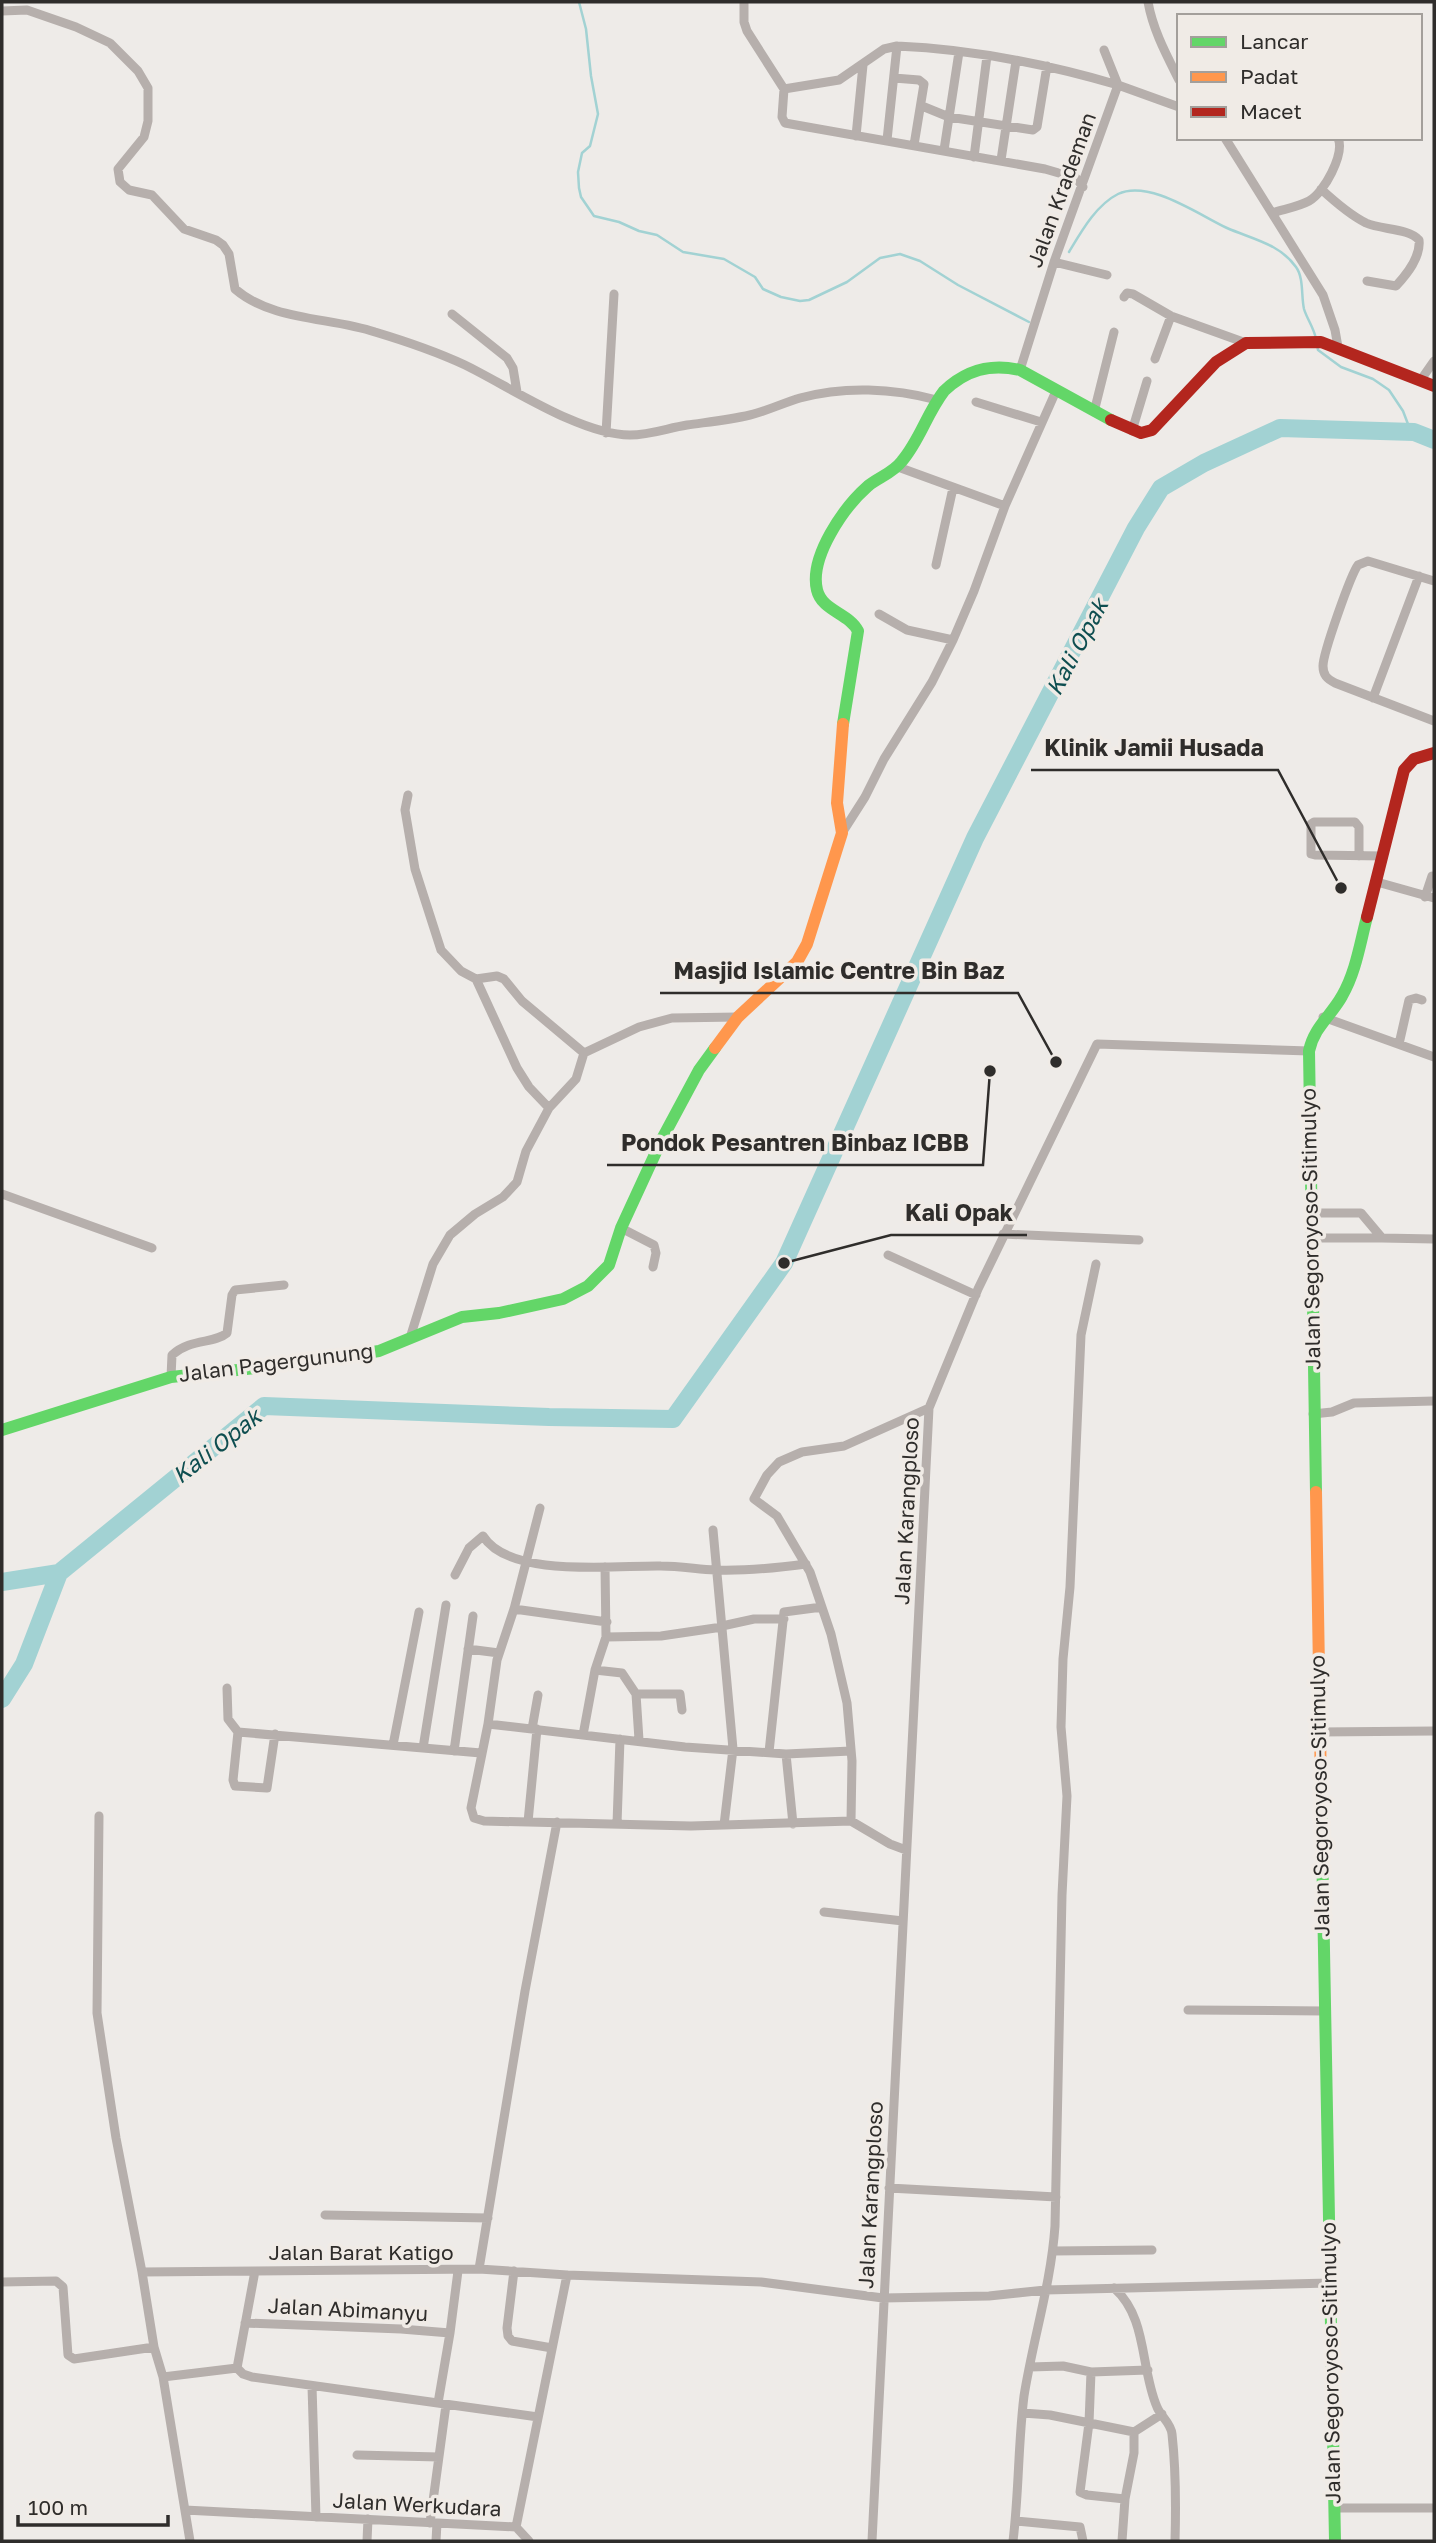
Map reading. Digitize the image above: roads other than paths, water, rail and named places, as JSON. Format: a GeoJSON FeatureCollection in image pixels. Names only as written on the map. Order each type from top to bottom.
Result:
{"type":"FeatureCollection","features":[{"type":"Feature","properties":{"kind":"street"},"geometry":{"type":"LineString","coordinates":[[744,2],[747,31],[784,89],[782,117],[785,122],[1045,169],[1076,178],[1083,187]]}},
{"type":"Feature","properties":{"kind":"street"},"geometry":{"type":"LineString","coordinates":[[1148,2],[1160,41],[1177,75]]}},
{"type":"Feature","properties":{"kind":"street"},"geometry":{"type":"LineString","coordinates":[[2,11],[27,10],[84,30],[110,43],[138,71],[148,88],[148,121],[144,137],[118,169],[120,182],[129,190],[152,195],[184,229],[216,240],[229,254],[235,289],[248,300],[267,308],[373,331],[462,364],[549,409],[606,433],[651,434],[751,415],[801,398],[855,390],[908,392],[937,400]]}},
{"type":"Feature","properties":{"kind":"street"},"geometry":{"type":"LineString","coordinates":[[784,89],[839,80],[884,49],[897,46],[959,52],[1047,66],[1118,85],[1177,106]]}},
{"type":"Feature","properties":{"kind":"street"},"geometry":{"type":"LineString","coordinates":[[887,140],[897,46]]}},
{"type":"Feature","properties":{"kind":"street"},"geometry":{"type":"LineString","coordinates":[[1104,50],[1118,85]]}},
{"type":"Feature","properties":{"kind":"street"},"geometry":{"type":"LineString","coordinates":[[944,150],[959,52]]}},
{"type":"Feature","properties":{"kind":"street"},"geometry":{"type":"LineString","coordinates":[[974,157],[987,56]]}},
{"type":"Feature","properties":{"kind":"street"},"geometry":{"type":"LineString","coordinates":[[1001,160],[1016,61]]}},
{"type":"Feature","properties":{"kind":"street"},"geometry":{"type":"LineString","coordinates":[[856,136],[863,65]]}},
{"type":"Feature","properties":{"kind":"street"},"geometry":{"type":"LineString","coordinates":[[922,106],[949,117],[1032,130],[1037,127],[1047,66]]}},
{"type":"Feature","properties":{"kind":"street"},"geometry":{"type":"LineString","coordinates":[[894,78],[922,82],[925,88],[914,145]]}},
{"type":"Feature","properties":{"kind":"street","name":"Jalan Krademan"},"geometry":{"type":"LineString","coordinates":[[1020,370],[1054,262],[1118,85]]}},
{"type":"Feature","properties":{"kind":"street"},"geometry":{"type":"LineString","coordinates":[[1226,140],[1304,260],[1323,295],[1338,347]]}},
{"type":"Feature","properties":{"kind":"street"},"geometry":{"type":"LineString","coordinates":[[1272,213],[1310,200],[1321,189],[1340,152],[1338,140]]}},
{"type":"Feature","properties":{"kind":"street"},"geometry":{"type":"LineString","coordinates":[[1321,189],[1363,221],[1380,228],[1413,235],[1419,240],[1420,248],[1412,265],[1396,286],[1367,281]]}},
{"type":"Feature","properties":{"kind":"street"},"geometry":{"type":"LineString","coordinates":[[1054,262],[1107,275]]}},
{"type":"Feature","properties":{"kind":"street"},"geometry":{"type":"LineString","coordinates":[[1125,297],[1127,293],[1133,294],[1171,316],[1246,343],[1316,343],[1338,347],[1434,386]]}},
{"type":"Feature","properties":{"kind":"street"},"geometry":{"type":"LineString","coordinates":[[606,433],[614,294]]}},
{"type":"Feature","properties":{"kind":"street"},"geometry":{"type":"LineString","coordinates":[[452,314],[507,358],[513,368],[517,392]]}},
{"type":"Feature","properties":{"kind":"street"},"geometry":{"type":"LineString","coordinates":[[1156,359],[1171,316]]}},
{"type":"Feature","properties":{"kind":"street"},"geometry":{"type":"LineString","coordinates":[[1094,412],[1114,332]]}},
{"type":"Feature","properties":{"kind":"street"},"geometry":{"type":"LineString","coordinates":[[1147,380],[1132,431],[1141,433],[1152,430],[1216,362],[1246,343]]}},
{"type":"Feature","properties":{"kind":"street"},"geometry":{"type":"LineString","coordinates":[[1420,381],[1434,361]]}},
{"type":"Feature","properties":{"kind":"street","name":"Jalan Pagergunung"},"geometry":{"type":"LineString","coordinates":[[2,1430],[171,1377],[295,1364],[379,1351],[462,1317],[499,1313],[563,1299],[588,1286],[609,1265],[621,1228],[662,1139],[699,1070],[738,1017],[803,953],[822,900],[842,833],[838,774],[846,697],[858,631],[854,621],[823,604],[817,591],[816,575],[818,560],[847,506],[870,484],[898,467],[937,400],[971,371],[994,365],[1020,370],[1132,431]]}},
{"type":"Feature","properties":{"kind":"street"},"geometry":{"type":"LineString","coordinates":[[842,833],[927,690],[953,640],[1005,506],[1056,391]]}},
{"type":"Feature","properties":{"kind":"street"},"geometry":{"type":"LineString","coordinates":[[976,402],[1041,422]]}},
{"type":"Feature","properties":{"kind":"street"},"geometry":{"type":"LineString","coordinates":[[898,467],[1005,506]]}},
{"type":"Feature","properties":{"kind":"street"},"geometry":{"type":"LineString","coordinates":[[936,565],[953,488]]}},
{"type":"Feature","properties":{"kind":"street"},"geometry":{"type":"LineString","coordinates":[[1434,581],[1368,561],[1363,562],[1355,569],[1323,667],[1325,676],[1335,683],[1434,721]]}},
{"type":"Feature","properties":{"kind":"street"},"geometry":{"type":"LineString","coordinates":[[1373,698],[1419,576]]}},
{"type":"Feature","properties":{"kind":"street"},"geometry":{"type":"LineString","coordinates":[[879,614],[907,629],[953,640]]}},
{"type":"Feature","properties":{"kind":"street"},"geometry":{"type":"LineString","coordinates":[[1309,1051],[1310,1040],[1322,1017],[1347,986],[1377,882],[1404,771],[1414,759],[1434,753]]}},
{"type":"Feature","properties":{"kind":"street"},"geometry":{"type":"LineString","coordinates":[[408,795],[405,810],[415,869],[441,950],[461,971],[476,979],[497,976],[504,979],[522,1001],[584,1053]]}},
{"type":"Feature","properties":{"kind":"street"},"geometry":{"type":"LineString","coordinates":[[1359,856],[1360,827],[1355,822],[1311,824],[1311,854],[1359,856],[1382,856]]}},
{"type":"Feature","properties":{"kind":"street"},"geometry":{"type":"LineString","coordinates":[[1377,882],[1430,897],[1432,876]]}},
{"type":"Feature","properties":{"kind":"street"},"geometry":{"type":"LineString","coordinates":[[476,979],[517,1068],[529,1087],[549,1108]]}},
{"type":"Feature","properties":{"kind":"street"},"geometry":{"type":"LineString","coordinates":[[1399,1044],[1409,1000],[1422,1000]]}},
{"type":"Feature","properties":{"kind":"street"},"geometry":{"type":"LineString","coordinates":[[410,1338],[433,1264],[450,1235],[475,1214],[503,1197],[517,1182],[526,1151],[549,1108],[576,1079],[584,1053],[639,1027],[672,1018],[738,1017]]}},
{"type":"Feature","properties":{"kind":"street"},"geometry":{"type":"LineString","coordinates":[[1322,1017],[1434,1057]]}},
{"type":"Feature","properties":{"kind":"street","name":"Jalan Karangploso"},"geometry":{"type":"LineString","coordinates":[[872,2541],[929,1408],[1003,1234],[1097,1044],[1309,1051]]}},
{"type":"Feature","properties":{"kind":"street","name":"Jalan Segoroyoso-Sitimulyo"},"geometry":{"type":"LineString","coordinates":[[1309,1051],[1328,2283],[1335,2541]]}},
{"type":"Feature","properties":{"kind":"street"},"geometry":{"type":"LineString","coordinates":[[2,1194],[152,1248]]}},
{"type":"Feature","properties":{"kind":"street"},"geometry":{"type":"LineString","coordinates":[[1310,1213],[1361,1213],[1382,1238]]}},
{"type":"Feature","properties":{"kind":"street"},"geometry":{"type":"LineString","coordinates":[[621,1228],[654,1245],[656,1253],[653,1267]]}},
{"type":"Feature","properties":{"kind":"street"},"geometry":{"type":"LineString","coordinates":[[1003,1234],[1139,1240]]}},
{"type":"Feature","properties":{"kind":"street"},"geometry":{"type":"LineString","coordinates":[[1310,1238],[1434,1239]]}},
{"type":"Feature","properties":{"kind":"street"},"geometry":{"type":"LineString","coordinates":[[888,1255],[976,1295]]}},
{"type":"Feature","properties":{"kind":"street"},"geometry":{"type":"LineString","coordinates":[[1013,2541],[1017,2452],[1030,2367],[1053,2251],[1067,1796],[1061,1727],[1063,1659],[1070,1587],[1081,1335],[1096,1264]]}},
{"type":"Feature","properties":{"kind":"street"},"geometry":{"type":"LineString","coordinates":[[171,1377],[172,1354],[180,1348],[201,1340],[223,1337],[227,1333],[235,1290],[285,1285]]}},
{"type":"Feature","properties":{"kind":"street"},"geometry":{"type":"LineString","coordinates":[[1313,1414],[1332,1412],[1354,1402],[1434,1401]]}},
{"type":"Feature","properties":{"kind":"street"},"geometry":{"type":"LineString","coordinates":[[851,1821],[851,1751],[847,1703],[822,1607],[806,1564],[777,1516],[754,1499],[767,1475],[779,1462],[802,1452],[844,1446],[929,1408]]}},
{"type":"Feature","properties":{"kind":"street"},"geometry":{"type":"LineString","coordinates":[[540,1508],[499,1653],[471,1808],[474,1818],[484,1821],[724,1825],[851,1821],[890,1844],[906,1850]]}},
{"type":"Feature","properties":{"kind":"street"},"geometry":{"type":"LineString","coordinates":[[713,1530],[733,1749],[724,1825]]}},
{"type":"Feature","properties":{"kind":"street"},"geometry":{"type":"LineString","coordinates":[[455,1575],[469,1548],[482,1536],[492,1547],[526,1561],[558,1567],[663,1566],[715,1570],[806,1564]]}},
{"type":"Feature","properties":{"kind":"street"},"geometry":{"type":"LineString","coordinates":[[583,1735],[595,1670],[606,1637],[605,1567]]}},
{"type":"Feature","properties":{"kind":"street"},"geometry":{"type":"LineString","coordinates":[[423,1748],[446,1605]]}},
{"type":"Feature","properties":{"kind":"street"},"geometry":{"type":"LineString","coordinates":[[769,1752],[784,1612],[822,1607]]}},
{"type":"Feature","properties":{"kind":"street"},"geometry":{"type":"LineString","coordinates":[[513,1609],[607,1622]]}},
{"type":"Feature","properties":{"kind":"street"},"geometry":{"type":"LineString","coordinates":[[393,1745],[419,1612]]}},
{"type":"Feature","properties":{"kind":"street"},"geometry":{"type":"LineString","coordinates":[[454,1751],[473,1616]]}},
{"type":"Feature","properties":{"kind":"street"},"geometry":{"type":"LineString","coordinates":[[606,1637],[662,1636],[754,1619],[784,1619]]}},
{"type":"Feature","properties":{"kind":"street"},"geometry":{"type":"LineString","coordinates":[[468,1649],[499,1653]]}},
{"type":"Feature","properties":{"kind":"street"},"geometry":{"type":"LineString","coordinates":[[595,1670],[622,1673],[636,1694],[639,1740]]}},
{"type":"Feature","properties":{"kind":"street"},"geometry":{"type":"LineString","coordinates":[[227,1688],[228,1719],[238,1732],[481,1753]]}},
{"type":"Feature","properties":{"kind":"street"},"geometry":{"type":"LineString","coordinates":[[636,1694],[680,1693],[682,1710]]}},
{"type":"Feature","properties":{"kind":"street"},"geometry":{"type":"LineString","coordinates":[[528,1822],[538,1695]]}},
{"type":"Feature","properties":{"kind":"street"},"geometry":{"type":"LineString","coordinates":[[488,1724],[685,1746],[786,1754],[851,1751]]}},
{"type":"Feature","properties":{"kind":"street"},"geometry":{"type":"LineString","coordinates":[[1319,1732],[1434,1731]]}},
{"type":"Feature","properties":{"kind":"street"},"geometry":{"type":"LineString","coordinates":[[238,1732],[233,1782],[236,1787],[263,1789],[267,1788],[270,1780],[275,1734]]}},
{"type":"Feature","properties":{"kind":"street"},"geometry":{"type":"LineString","coordinates":[[617,1824],[620,1739]]}},
{"type":"Feature","properties":{"kind":"street"},"geometry":{"type":"LineString","coordinates":[[786,1754],[793,1824]]}},
{"type":"Feature","properties":{"kind":"street"},"geometry":{"type":"LineString","coordinates":[[99,1816],[96,2001],[116,2138],[142,2272],[153,2347],[163,2377],[190,2541]]}},
{"type":"Feature","properties":{"kind":"street","name":"Jalan Barat Katigo"},"geometry":{"type":"LineString","coordinates":[[237,2368],[255,2271],[479,2269],[525,1992],[557,1822]]}},
{"type":"Feature","properties":{"kind":"street"},"geometry":{"type":"LineString","coordinates":[[824,1912],[903,1921]]}},
{"type":"Feature","properties":{"kind":"street"},"geometry":{"type":"LineString","coordinates":[[1188,2010],[1324,2011]]}},
{"type":"Feature","properties":{"kind":"street"},"geometry":{"type":"LineString","coordinates":[[889,2188],[1056,2197]]}},
{"type":"Feature","properties":{"kind":"street"},"geometry":{"type":"LineString","coordinates":[[325,2215],[488,2218]]}},
{"type":"Feature","properties":{"kind":"street"},"geometry":{"type":"LineString","coordinates":[[1053,2251],[1152,2250]]}},
{"type":"Feature","properties":{"kind":"street"},"geometry":{"type":"LineString","coordinates":[[479,2269],[761,2282],[883,2298],[989,2296],[1045,2290],[1328,2283]]}},
{"type":"Feature","properties":{"kind":"street"},"geometry":{"type":"LineString","coordinates":[[142,2272],[255,2271]]}},
{"type":"Feature","properties":{"kind":"street"},"geometry":{"type":"LineString","coordinates":[[436,2541],[433,2523],[442,2404],[457,2271]]}},
{"type":"Feature","properties":{"kind":"street"},"geometry":{"type":"LineString","coordinates":[[514,2272],[508,2336],[512,2341],[552,2348]]}},
{"type":"Feature","properties":{"kind":"street","name":"Jalan Werkudara"},"geometry":{"type":"LineString","coordinates":[[185,2510],[516,2527],[566,2275]]}},
{"type":"Feature","properties":{"kind":"street"},"geometry":{"type":"LineString","coordinates":[[2,2282],[60,2283],[63,2287],[68,2355],[75,2359],[153,2347]]}},
{"type":"Feature","properties":{"kind":"street"},"geometry":{"type":"LineString","coordinates":[[1114,2288],[1122,2295],[1134,2316],[1157,2408],[1171,2426],[1176,2489],[1175,2541]]}},
{"type":"Feature","properties":{"kind":"street","name":"Jalan Abimanyu"},"geometry":{"type":"LineString","coordinates":[[245,2323],[450,2333]]}},
{"type":"Feature","properties":{"kind":"street"},"geometry":{"type":"LineString","coordinates":[[1030,2367],[1063,2367],[1091,2372],[1148,2370]]}},
{"type":"Feature","properties":{"kind":"street"},"geometry":{"type":"LineString","coordinates":[[163,2377],[237,2368],[252,2377],[538,2417]]}},
{"type":"Feature","properties":{"kind":"street"},"geometry":{"type":"LineString","coordinates":[[1091,2372],[1089,2423],[1080,2492],[1125,2499]]}},
{"type":"Feature","properties":{"kind":"street"},"geometry":{"type":"LineString","coordinates":[[312,2386],[316,2517]]}},
{"type":"Feature","properties":{"kind":"street"},"geometry":{"type":"LineString","coordinates":[[1023,2413],[1050,2415],[1134,2432],[1162,2414]]}},
{"type":"Feature","properties":{"kind":"street"},"geometry":{"type":"LineString","coordinates":[[1122,2541],[1125,2499],[1134,2453],[1134,2432]]}},
{"type":"Feature","properties":{"kind":"street"},"geometry":{"type":"LineString","coordinates":[[356,2455],[439,2457]]}},
{"type":"Feature","properties":{"kind":"street"},"geometry":{"type":"LineString","coordinates":[[1334,2508],[1434,2508]]}},
{"type":"Feature","properties":{"kind":"street"},"geometry":{"type":"LineString","coordinates":[[366,2541],[368,2519]]}},
{"type":"Feature","properties":{"kind":"street"},"geometry":{"type":"LineString","coordinates":[[1016,2521],[1080,2527],[1083,2541]]}},
{"type":"Feature","properties":{"kind":"street"},"geometry":{"type":"LineString","coordinates":[[516,2527],[529,2541]]}},
{"type":"Feature","properties":{"kind":"waterway"},"geometry":{"type":"LineString","coordinates":[[579,2],[586,29],[598,114],[590,146],[582,153],[578,172],[579,188],[581,197],[594,216],[657,235],[683,252],[724,259],[755,277],[763,289],[800,301],[809,300],[847,282],[880,258],[900,254],[920,261],[958,285],[1029,322]]}},
{"type":"Feature","properties":{"kind":"waterway"},"geometry":{"type":"LineString","coordinates":[[1069,252],[1090,220],[1110,199],[1130,191],[1159,195],[1265,243],[1289,259],[1300,276],[1304,309],[1316,339]]}},
{"type":"Feature","properties":{"kind":"waterway"},"geometry":{"type":"LineString","coordinates":[[1317,345],[1318,350],[1341,367],[1373,379],[1389,390],[1403,411],[1411,432]]}},
{"type":"Feature","properties":{"kind":"waterway","name":"Kali Opak"},"geometry":{"type":"LineString","coordinates":[[2,1699],[24,1664],[59,1573],[264,1406],[673,1419],[784,1263],[975,838],[1136,528],[1161,488],[1204,463],[1280,428],[1414,432],[1434,440]]}},
{"type":"Feature","properties":{"kind":"waterway"},"geometry":{"type":"LineString","coordinates":[[2,1582],[59,1573]]}},
{"type":"Feature","properties":{"kind":"place","name":"Klinik Jamii Husada"},"geometry":{"type":"Point","coordinates":[1341,888]}},
{"type":"Feature","properties":{"kind":"place","name":"Masjid Islamic Centre Bin Baz"},"geometry":{"type":"Point","coordinates":[1056,1062]}},
{"type":"Feature","properties":{"kind":"place","name":"Pondok Pesantren Binbaz ICBB"},"geometry":{"type":"Point","coordinates":[990,1071]}},
{"type":"Feature","properties":{"kind":"place","name":"Kali Opak"},"geometry":{"type":"Point","coordinates":[784,1263]}}]}
